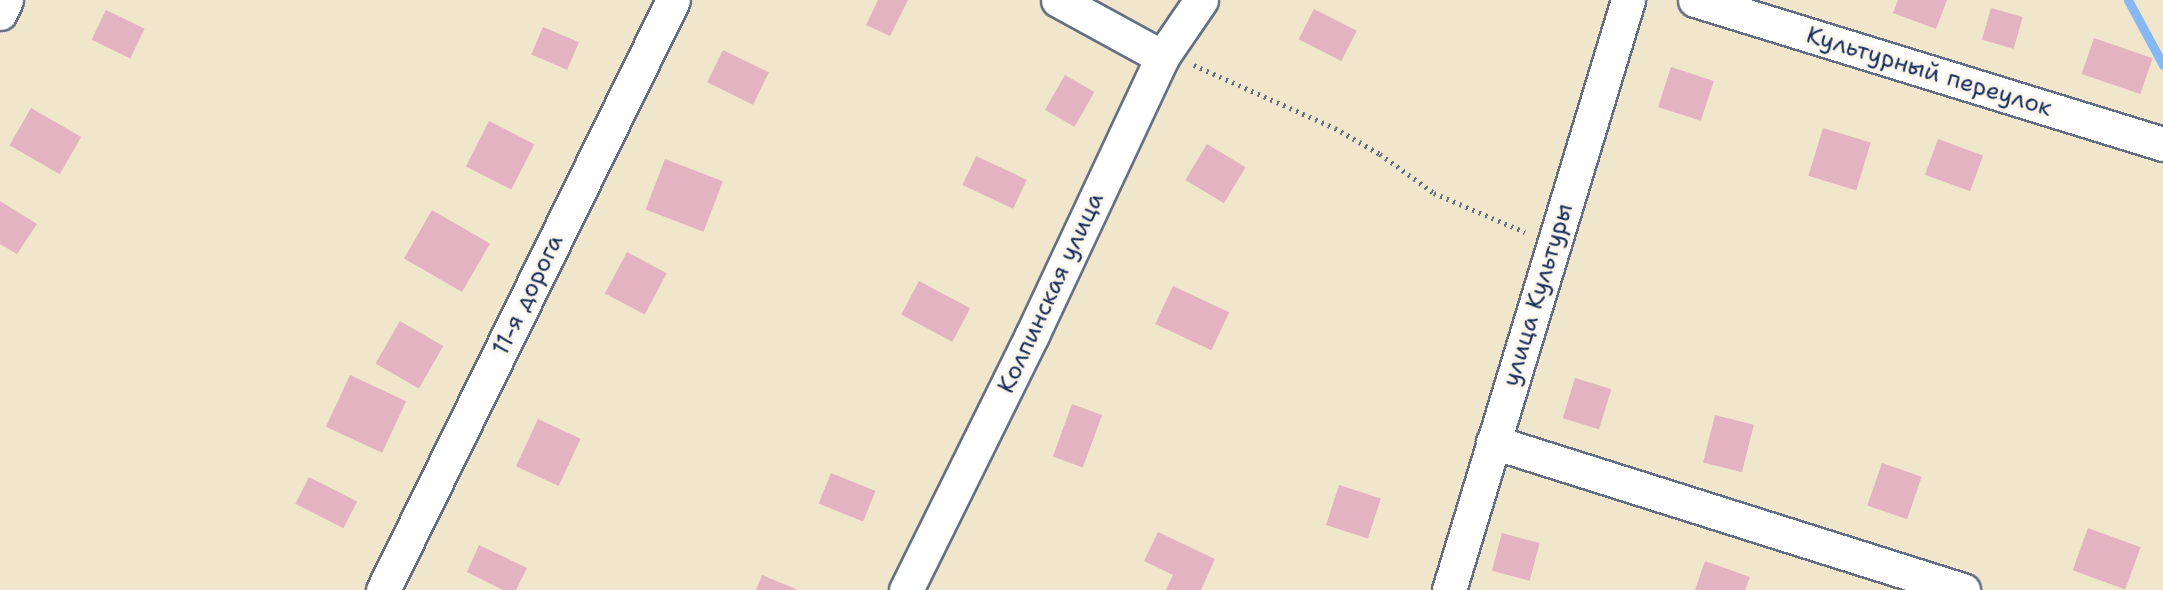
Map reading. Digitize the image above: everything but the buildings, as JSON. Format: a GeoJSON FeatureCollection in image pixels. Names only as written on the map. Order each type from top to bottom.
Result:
{"type":"FeatureCollection","features":[{"type":"Feature","properties":{"kind":"street"},"geometry":{"type":"LineString","coordinates":[[0,13],[6,0]]}},
{"type":"Feature","properties":{"kind":"street","name":"11-я дорога"},"geometry":{"type":"LineString","coordinates":[[383,590],[673,0]]}},
{"type":"Feature","properties":{"kind":"street"},"geometry":{"type":"LineString","coordinates":[[1058,0],[1162,57]]}},
{"type":"Feature","properties":{"kind":"street","name":"Колпинская улица"},"geometry":{"type":"LineString","coordinates":[[906,590],[1032,335],[1162,57],[1200,0]]}},
{"type":"Feature","properties":{"kind":"street","name":"улица Культуры"},"geometry":{"type":"LineString","coordinates":[[1449,590],[1628,0]]}},
{"type":"Feature","properties":{"kind":"street","name":"Культурный переулок"},"geometry":{"type":"LineString","coordinates":[[1695,0],[2163,144]]}},
{"type":"Feature","properties":{"kind":"street"},"geometry":{"type":"LineString","coordinates":[[1493,442],[1963,590]]}},
{"type":"Feature","properties":{"kind":"path"},"geometry":{"type":"LineString","coordinates":[[1162,57],[1205,67],[1335,128],[1380,154],[1434,193],[1554,243]]}},
{"type":"Feature","properties":{"kind":"waterway"},"geometry":{"type":"LineString","coordinates":[[2128,0],[2163,65]]}}]}
